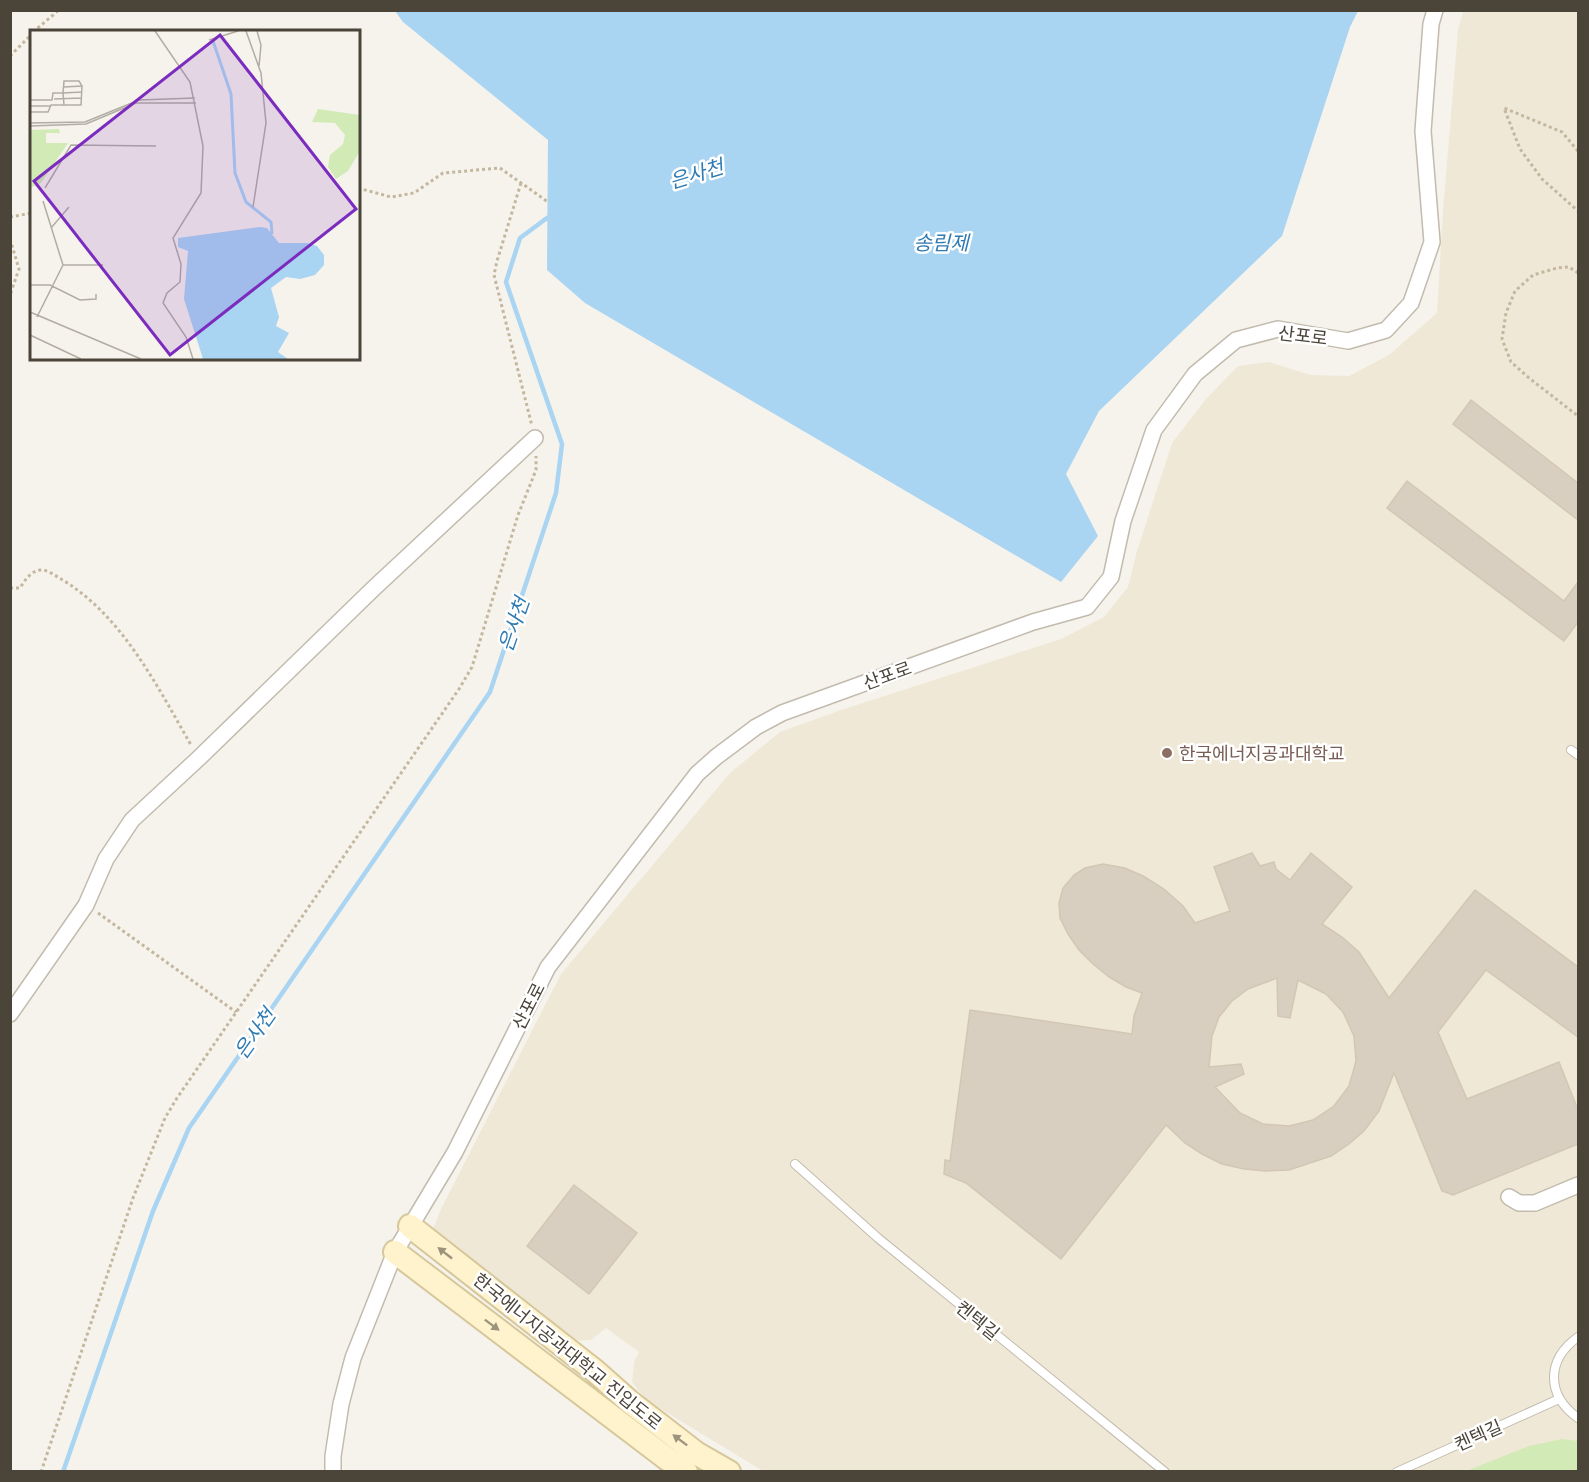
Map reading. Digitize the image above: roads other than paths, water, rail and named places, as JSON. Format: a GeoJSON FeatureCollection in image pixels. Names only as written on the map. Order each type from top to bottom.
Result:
{"type":"FeatureCollection","features":[{"type":"Feature","properties":{"kind":"street","name":"산포로"},"geometry":{"type":"LineString","coordinates":[[333,1472],[333,1456],[341,1404],[352,1358],[395,1252],[454,1152],[548,967],[698,774],[716,757],[756,727],[782,713],[1033,622],[1087,607],[1111,577],[1123,521],[1154,430],[1195,374],[1236,340],[1278,329],[1348,341],[1386,330],[1411,303],[1432,242],[1423,131],[1431,24],[1435,10]]}},
{"type":"Feature","properties":{"kind":"street"},"geometry":{"type":"LineString","coordinates":[[10,1014],[86,905],[106,859],[124,830],[146,806],[199,758],[368,594],[535,438]]}},
{"type":"Feature","properties":{"kind":"street"},"geometry":{"type":"LineString","coordinates":[[1509,1197],[1519,1203],[1535,1203],[1578,1185]]}},
{"type":"Feature","properties":{"kind":"street","name":"한국에너지공과대학교 진입도로"},"geometry":{"type":"LineString","coordinates":[[410,1226],[696,1453],[729,1472]]}},
{"type":"Feature","properties":{"kind":"street","name":"한국에너지공과대학교 진입도로"},"geometry":{"type":"LineString","coordinates":[[395,1252],[686,1472]]}},
{"type":"Feature","properties":{"kind":"lane","name":"켄텍길"},"geometry":{"type":"LineString","coordinates":[[795,1164],[887,1246],[1165,1472]]}},
{"type":"Feature","properties":{"kind":"lane"},"geometry":{"type":"LineString","coordinates":[[1578,1337],[1559,1357],[1554,1371],[1559,1399],[1578,1418]]}},
{"type":"Feature","properties":{"kind":"lane","name":"켄텍길"},"geometry":{"type":"LineString","coordinates":[[1397,1472],[1559,1399]]}},
{"type":"Feature","properties":{"kind":"water","name":"송림제"},"geometry":{"type":"Polygon","coordinates":[[[395,11],[1358,11],[1350,27],[1282,236],[1099,411],[1066,474],[1098,536],[1061,582],[585,303],[547,270],[548,140],[403,22],[395,11]]]}},
{"type":"Feature","properties":{"kind":"waterway","name":"은사천"},"geometry":{"type":"LineString","coordinates":[[63,1472],[153,1211],[189,1128],[490,692],[556,493],[562,444],[506,282],[520,238],[551,217]]}},
{"type":"Feature","properties":{"kind":"place","name":"한국에너지공과대학교"},"geometry":{"type":"Point","coordinates":[1167,753]}}]}
